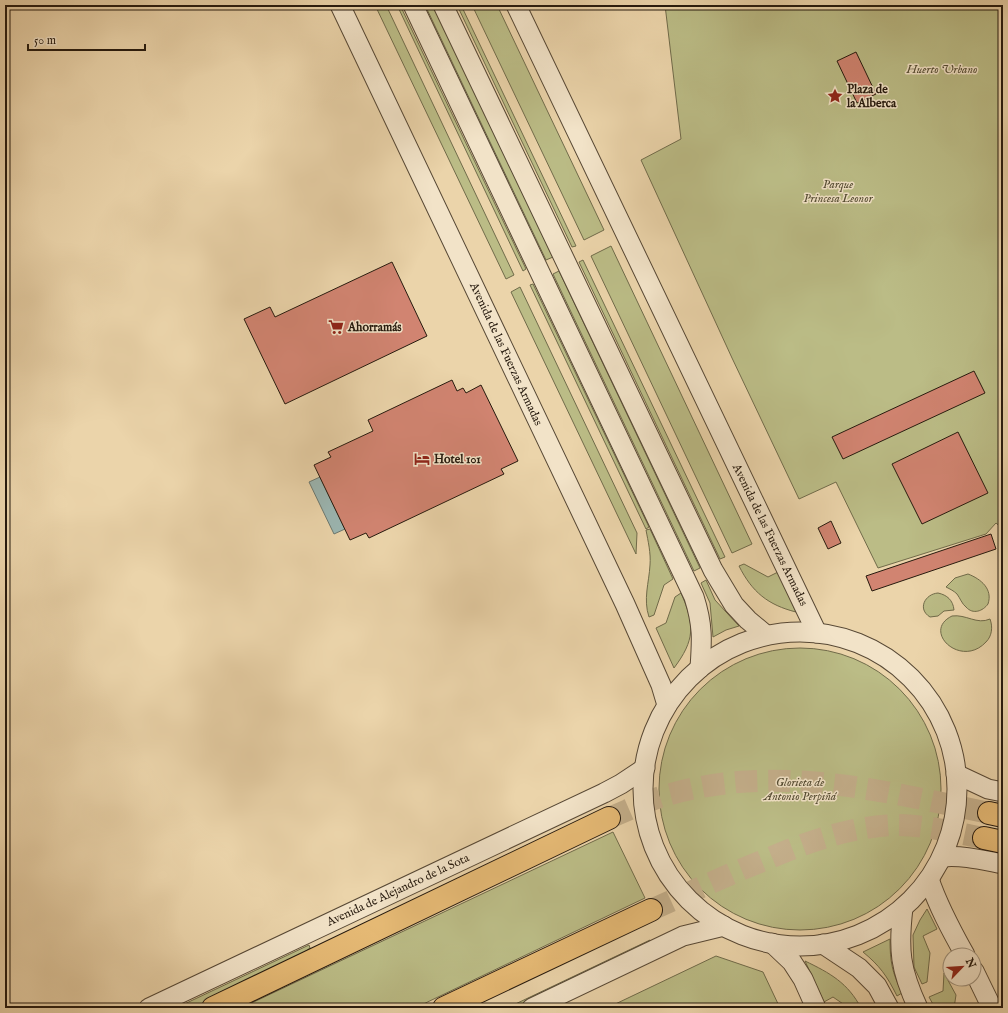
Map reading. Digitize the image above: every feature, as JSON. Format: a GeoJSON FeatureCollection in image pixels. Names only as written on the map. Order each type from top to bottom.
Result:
{"type":"FeatureCollection","features":[{"type":"Feature","properties":{"kind":"main road"},"geometry":{"type":"LineString","coordinates":[[213,1008],[609,818]]}},
{"type":"Feature","properties":{"kind":"main road"},"geometry":{"type":"LineString","coordinates":[[444,1008],[651,910]]}},
{"type":"Feature","properties":{"kind":"street","name":"Avenida de las Fuerzas Armadas"},"geometry":{"type":"LineString","coordinates":[[340,5],[625,604],[659,679],[667,705]]}},
{"type":"Feature","properties":{"kind":"street"},"geometry":{"type":"LineString","coordinates":[[413,5],[694,597],[700,614],[702,628],[700,668]]}},
{"type":"Feature","properties":{"kind":"street"},"geometry":{"type":"LineString","coordinates":[[443,5],[713,570],[734,605],[748,620],[766,635]]}},
{"type":"Feature","properties":{"kind":"street","name":"Avenida de las Fuerzas Armadas"},"geometry":{"type":"LineString","coordinates":[[516,5],[817,632]]}},
{"type":"Feature","properties":{"kind":"street"},"geometry":{"type":"LineString","coordinates":[[795,632],[817,632],[837,636],[862,644],[881,654],[915,682],[930,700],[946,731],[952,750],[956,774],[957,796],[955,815],[942,857],[929,879],[903,908],[874,928],[846,939],[823,944],[790,946],[747,937],[724,926],[704,913],[690,901],[678,887],[659,856],[652,840],[646,816],[643,786],[650,742],[655,729],[667,705],[684,683],[700,668],[714,657],[748,640],[766,635],[795,632]]}},
{"type":"Feature","properties":{"kind":"street","name":"Avenida de Alejandro de la Sota"},"geometry":{"type":"LineString","coordinates":[[149,1008],[604,793],[630,779],[645,768]]}},
{"type":"Feature","properties":{"kind":"street"},"geometry":{"type":"LineString","coordinates":[[956,774],[988,789],[1003,792]]}},
{"type":"Feature","properties":{"kind":"street"},"geometry":{"type":"LineString","coordinates":[[942,857],[971,857],[1003,864]]}},
{"type":"Feature","properties":{"kind":"street"},"geometry":{"type":"LineString","coordinates":[[929,879],[936,900],[950,929],[961,947]]}},
{"type":"Feature","properties":{"kind":"street"},"geometry":{"type":"LineString","coordinates":[[903,908],[900,930],[900,953],[904,972],[918,1008]]}},
{"type":"Feature","properties":{"kind":"street"},"geometry":{"type":"LineString","coordinates":[[532,1008],[683,936],[724,926]]}},
{"type":"Feature","properties":{"kind":"street"},"geometry":{"type":"LineString","coordinates":[[772,943],[792,962],[803,979],[816,1008]]}},
{"type":"Feature","properties":{"kind":"street"},"geometry":{"type":"LineString","coordinates":[[823,944],[858,968],[877,986],[888,1008]]}},
{"type":"Feature","properties":{"kind":"street"},"geometry":{"type":"LineString","coordinates":[[982,987],[992,1008]]}},
{"type":"Feature","properties":{"kind":"green space"},"geometry":{"type":"Polygon","coordinates":[[[375,5],[386,5],[514,275],[506,279],[375,5]]]}},
{"type":"Feature","properties":{"kind":"green space"},"geometry":{"type":"Polygon","coordinates":[[[397,5],[400,5],[526,269],[523,271],[397,5]]]}},
{"type":"Feature","properties":{"kind":"green space"},"geometry":{"type":"Polygon","coordinates":[[[425,5],[433,5],[553,257],[546,260],[425,5]]]}},
{"type":"Feature","properties":{"kind":"green space"},"geometry":{"type":"Polygon","coordinates":[[[457,5],[461,5],[576,246],[572,247],[457,5]]]}},
{"type":"Feature","properties":{"kind":"green space"},"geometry":{"type":"Polygon","coordinates":[[[472,5],[497,5],[604,230],[584,240],[472,5]]]}},
{"type":"Feature","properties":{"kind":"green space","name":"Parque Princesa Leonor"},"geometry":{"type":"Polygon","coordinates":[[[665,5],[1003,5],[1003,529],[996,523],[986,534],[878,568],[836,482],[799,499],[641,160],[681,139],[665,5]]]}},
{"type":"Feature","properties":{"kind":"green space"},"geometry":{"type":"Polygon","coordinates":[[[611,246],[752,544],[732,553],[591,256],[611,246]]]}},
{"type":"Feature","properties":{"kind":"green space"},"geometry":{"type":"Polygon","coordinates":[[[583,260],[725,557],[720,559],[579,262],[583,260]]]}},
{"type":"Feature","properties":{"kind":"green space"},"geometry":{"type":"Polygon","coordinates":[[[559,271],[700,568],[694,571],[553,274],[559,271]]]}},
{"type":"Feature","properties":{"kind":"green space"},"geometry":{"type":"Polygon","coordinates":[[[533,284],[649,527],[646,529],[530,285],[533,284]]]}},
{"type":"Feature","properties":{"kind":"green space"},"geometry":{"type":"Polygon","coordinates":[[[520,287],[637,533],[636,554],[511,292],[520,287]]]}},
{"type":"Feature","properties":{"kind":"green space"},"geometry":{"type":"Polygon","coordinates":[[[650,529],[673,579],[664,585],[654,615],[649,617],[646,597],[650,556],[646,530],[650,529]]]}},
{"type":"Feature","properties":{"kind":"green space"},"geometry":{"type":"Polygon","coordinates":[[[744,564],[768,577],[778,572],[796,612],[777,606],[755,590],[739,566],[744,564]]]}},
{"type":"Feature","properties":{"kind":"green space"},"geometry":{"type":"Polygon","coordinates":[[[968,574],[985,585],[989,594],[988,604],[983,609],[978,611],[972,611],[969,609],[963,604],[957,594],[946,587],[955,578],[968,574]]]}},
{"type":"Feature","properties":{"kind":"green space"},"geometry":{"type":"Polygon","coordinates":[[[706,580],[715,600],[739,626],[726,630],[713,637],[710,603],[701,583],[706,580]]]}},
{"type":"Feature","properties":{"kind":"green space"},"geometry":{"type":"Polygon","coordinates":[[[681,593],[689,614],[691,632],[686,649],[674,668],[656,628],[666,623],[675,597],[681,593]]]}},
{"type":"Feature","properties":{"kind":"green space"},"geometry":{"type":"Polygon","coordinates":[[[938,593],[949,598],[954,610],[944,611],[938,616],[930,617],[924,610],[924,602],[929,596],[938,593]]]}},
{"type":"Feature","properties":{"kind":"green space"},"geometry":{"type":"Polygon","coordinates":[[[952,616],[962,616],[981,621],[990,619],[990,637],[976,649],[966,651],[956,650],[948,645],[943,638],[941,630],[944,623],[952,616]]]}},
{"type":"Feature","properties":{"kind":"green space","name":"Glorieta de Antonio Perpiñá"},"geometry":{"type":"Polygon","coordinates":[[[800,648],[827,651],[854,659],[878,672],[900,689],[917,711],[930,735],[938,762],[941,789],[938,816],[930,843],[917,867],[900,889],[878,906],[854,919],[827,927],[800,930],[773,927],[746,919],[722,906],[700,889],[683,867],[670,843],[662,816],[659,789],[662,762],[670,735],[683,711],[700,689],[722,672],[746,659],[773,651],[800,648]]]}},
{"type":"Feature","properties":{"kind":"green space"},"geometry":{"type":"Polygon","coordinates":[[[613,832],[645,898],[415,1008],[241,1008],[613,832]]]}},
{"type":"Feature","properties":{"kind":"green space"},"geometry":{"type":"Polygon","coordinates":[[[927,909],[937,929],[923,936],[930,953],[927,982],[922,984],[914,967],[913,935],[927,909]]]}},
{"type":"Feature","properties":{"kind":"green space"},"geometry":{"type":"Polygon","coordinates":[[[890,939],[892,967],[902,993],[897,996],[883,972],[863,952],[890,939]]]}},
{"type":"Feature","properties":{"kind":"green space"},"geometry":{"type":"Polygon","coordinates":[[[650,940],[651,943],[514,1008],[507,1008],[650,940]]]}},
{"type":"Feature","properties":{"kind":"green space"},"geometry":{"type":"Polygon","coordinates":[[[309,945],[310,948],[288,964],[195,1008],[176,1008],[309,945]]]}},
{"type":"Feature","properties":{"kind":"green space"},"geometry":{"type":"Polygon","coordinates":[[[716,956],[763,972],[780,1008],[607,1008],[716,956]]]}},
{"type":"Feature","properties":{"kind":"green space"},"geometry":{"type":"Polygon","coordinates":[[[805,961],[822,970],[844,985],[856,999],[861,1008],[849,1008],[833,997],[824,1002],[805,961]]]}},
{"type":"Feature","properties":{"kind":"green space"},"geometry":{"type":"Polygon","coordinates":[[[943,987],[952,987],[956,995],[954,1008],[935,1008],[929,997],[943,991],[943,987]]]}},
{"type":"Feature","properties":{"kind":"water"},"geometry":{"type":"Polygon","coordinates":[[[320,477],[345,529],[334,534],[309,482],[320,477]]]}},
{"type":"Feature","properties":{"kind":"building"},"geometry":{"type":"Polygon","coordinates":[[[856,52],[876,94],[857,103],[837,61],[856,52]]]}},
{"type":"Feature","properties":{"kind":"building","name":"Ahorramás"},"geometry":{"type":"Polygon","coordinates":[[[392,262],[427,336],[285,404],[244,319],[270,307],[275,317],[392,262]]]}},
{"type":"Feature","properties":{"kind":"building"},"geometry":{"type":"Polygon","coordinates":[[[974,371],[985,393],[843,459],[832,437],[974,371]]]}},
{"type":"Feature","properties":{"kind":"building","name":"Hotel 101"},"geometry":{"type":"Polygon","coordinates":[[[452,380],[457,391],[463,388],[466,393],[481,385],[518,461],[501,469],[504,474],[369,538],[366,533],[350,540],[314,465],[331,457],[328,452],[373,431],[368,420],[452,380]]]}},
{"type":"Feature","properties":{"kind":"building"},"geometry":{"type":"Polygon","coordinates":[[[958,432],[988,493],[922,524],[892,464],[958,432]]]}},
{"type":"Feature","properties":{"kind":"building"},"geometry":{"type":"Polygon","coordinates":[[[831,521],[841,543],[828,549],[818,528],[831,521]]]}},
{"type":"Feature","properties":{"kind":"building"},"geometry":{"type":"Polygon","coordinates":[[[991,534],[996,549],[872,591],[866,576],[991,534]]]}},
{"type":"Feature","properties":{"kind":"tunnel"},"geometry":{"type":"LineString","coordinates":[[609,818],[663,796],[711,785],[751,781],[791,781],[870,789],[989,813]]}},
{"type":"Feature","properties":{"kind":"tunnel"},"geometry":{"type":"LineString","coordinates":[[651,910],[781,853],[813,841],[863,828],[908,825],[984,838]]}},
{"type":"Feature","properties":{"kind":"place","name":"Plaza de la Alberca"},"geometry":{"type":"Point","coordinates":[835,96]}},
{"type":"Feature","properties":{"kind":"place","name":"Ahorramás"},"geometry":{"type":"Point","coordinates":[336,327]}},
{"type":"Feature","properties":{"kind":"place","name":"Hotel 101"},"geometry":{"type":"Point","coordinates":[422,459]}},
{"type":"Feature","properties":{"kind":"park label","name":"Huerto Urbano"},"geometry":{"type":"Point","coordinates":[942,69]}}]}
